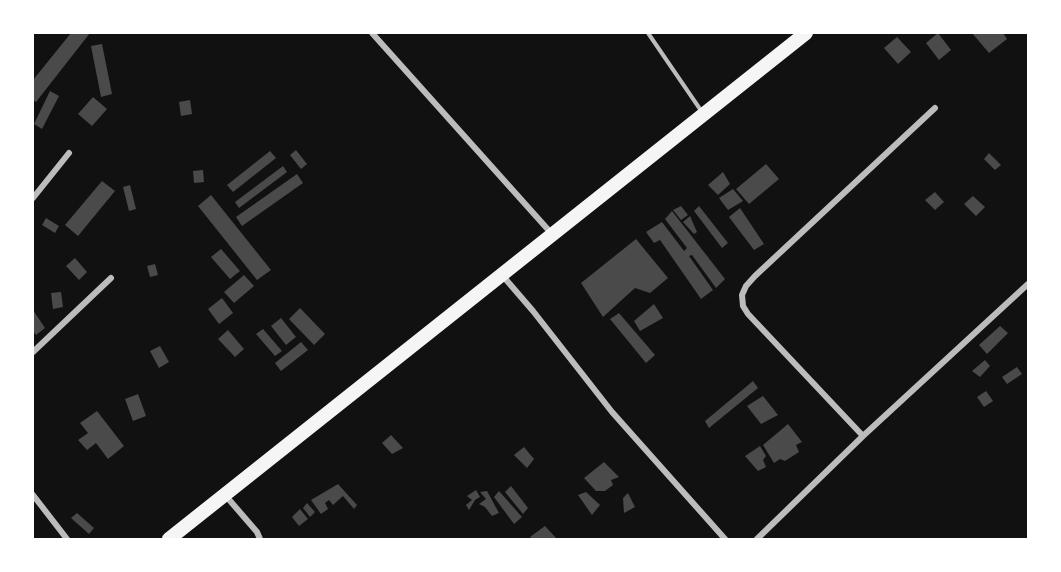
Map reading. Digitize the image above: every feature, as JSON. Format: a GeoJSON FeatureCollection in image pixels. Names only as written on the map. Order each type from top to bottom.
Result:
{"type":"FeatureCollection","features":[{"type":"Feature","properties":{"kind":"highway"},"geometry":{"type":"LineString","coordinates":[[169,539],[806,33]]}},
{"type":"Feature","properties":{"kind":"street"},"geometry":{"type":"LineString","coordinates":[[372,33],[552,235]]}},
{"type":"Feature","properties":{"kind":"street"},"geometry":{"type":"LineString","coordinates":[[862,436],[748,314],[742,306],[742,295],[755,276],[935,108]]}},
{"type":"Feature","properties":{"kind":"street"},"geometry":{"type":"LineString","coordinates":[[33,198],[69,153]]}},
{"type":"Feature","properties":{"kind":"street"},"geometry":{"type":"LineString","coordinates":[[501,274],[612,411],[726,539]]}},
{"type":"Feature","properties":{"kind":"street"},"geometry":{"type":"LineString","coordinates":[[33,352],[111,278]]}},
{"type":"Feature","properties":{"kind":"street"},"geometry":{"type":"LineString","coordinates":[[757,539],[862,436],[1028,284]]}},
{"type":"Feature","properties":{"kind":"street"},"geometry":{"type":"LineString","coordinates":[[225,494],[257,532],[260,539]]}},
{"type":"Feature","properties":{"kind":"street"},"geometry":{"type":"LineString","coordinates":[[33,495],[67,539]]}},
{"type":"Feature","properties":{"kind":"lane"},"geometry":{"type":"LineString","coordinates":[[648,33],[704,115]]}},
{"type":"Feature","properties":{"kind":"building"},"geometry":{"type":"Polygon","coordinates":[[[71,33],[90,33],[36,102],[33,100],[33,80],[71,33]]]}},
{"type":"Feature","properties":{"kind":"building"},"geometry":{"type":"Polygon","coordinates":[[[938,33],[951,50],[939,60],[926,43],[938,33]]]}},
{"type":"Feature","properties":{"kind":"building"},"geometry":{"type":"Polygon","coordinates":[[[972,33],[1003,33],[1007,39],[989,53],[972,33]]]}},
{"type":"Feature","properties":{"kind":"building"},"geometry":{"type":"Polygon","coordinates":[[[897,37],[911,52],[898,64],[884,48],[897,37]]]}},
{"type":"Feature","properties":{"kind":"building"},"geometry":{"type":"Polygon","coordinates":[[[102,44],[112,94],[101,97],[91,46],[102,44]]]}},
{"type":"Feature","properties":{"kind":"building"},"geometry":{"type":"Polygon","coordinates":[[[50,91],[59,96],[42,129],[34,124],[50,91]]]}},
{"type":"Feature","properties":{"kind":"building"},"geometry":{"type":"Polygon","coordinates":[[[93,97],[107,109],[92,126],[78,114],[93,97]]]}},
{"type":"Feature","properties":{"kind":"building"},"geometry":{"type":"Polygon","coordinates":[[[190,100],[192,114],[181,116],[179,102],[190,100]]]}},
{"type":"Feature","properties":{"kind":"building"},"geometry":{"type":"Polygon","coordinates":[[[296,150],[307,164],[301,169],[290,155],[296,150]]]}},
{"type":"Feature","properties":{"kind":"building"},"geometry":{"type":"Polygon","coordinates":[[[270,151],[276,158],[233,192],[227,185],[270,151]]]}},
{"type":"Feature","properties":{"kind":"building"},"geometry":{"type":"Polygon","coordinates":[[[989,153],[1001,165],[995,170],[984,159],[989,153]]]}},
{"type":"Feature","properties":{"kind":"building"},"geometry":{"type":"Polygon","coordinates":[[[766,164],[779,179],[749,204],[736,189],[766,164]]]}},
{"type":"Feature","properties":{"kind":"building"},"geometry":{"type":"Polygon","coordinates":[[[283,166],[287,172],[239,208],[235,202],[283,166]]]}},
{"type":"Feature","properties":{"kind":"building"},"geometry":{"type":"Polygon","coordinates":[[[203,170],[204,182],[194,183],[193,171],[203,170]]]}},
{"type":"Feature","properties":{"kind":"building"},"geometry":{"type":"Polygon","coordinates":[[[723,172],[730,184],[718,195],[708,185],[723,172]]]}},
{"type":"Feature","properties":{"kind":"building"},"geometry":{"type":"Polygon","coordinates":[[[297,174],[303,183],[242,226],[236,217],[297,174]]]}},
{"type":"Feature","properties":{"kind":"building"},"geometry":{"type":"Polygon","coordinates":[[[102,181],[115,191],[78,236],[65,225],[102,181]]]}},
{"type":"Feature","properties":{"kind":"building"},"geometry":{"type":"Polygon","coordinates":[[[130,185],[136,209],[129,211],[123,187],[130,185]]]}},
{"type":"Feature","properties":{"kind":"building"},"geometry":{"type":"Polygon","coordinates":[[[733,189],[743,201],[728,210],[719,198],[733,189]]]}},
{"type":"Feature","properties":{"kind":"building"},"geometry":{"type":"Polygon","coordinates":[[[935,192],[944,202],[935,210],[925,200],[935,192]]]}},
{"type":"Feature","properties":{"kind":"building"},"geometry":{"type":"Polygon","coordinates":[[[211,195],[271,270],[257,280],[198,206],[211,195]]]}},
{"type":"Feature","properties":{"kind":"building"},"geometry":{"type":"Polygon","coordinates":[[[973,196],[985,207],[976,216],[964,204],[973,196]]]}},
{"type":"Feature","properties":{"kind":"building"},"geometry":{"type":"Polygon","coordinates":[[[681,206],[688,215],[681,220],[673,210],[681,206]]]}},
{"type":"Feature","properties":{"kind":"building"},"geometry":{"type":"Polygon","coordinates":[[[699,206],[728,243],[722,248],[694,211],[699,206]]]}},
{"type":"Feature","properties":{"kind":"building"},"geometry":{"type":"Polygon","coordinates":[[[740,208],[764,244],[754,250],[729,217],[740,208]]]}},
{"type":"Feature","properties":{"kind":"building"},"geometry":{"type":"Polygon","coordinates":[[[672,211],[725,279],[716,288],[692,255],[689,256],[713,290],[701,299],[660,240],[654,243],[646,232],[662,222],[684,251],[687,248],[665,219],[672,211]]]}},
{"type":"Feature","properties":{"kind":"building"},"geometry":{"type":"Polygon","coordinates":[[[690,216],[697,232],[694,234],[683,222],[690,216]]]}},
{"type":"Feature","properties":{"kind":"building"},"geometry":{"type":"Polygon","coordinates":[[[46,218],[59,226],[55,233],[42,225],[46,218]]]}},
{"type":"Feature","properties":{"kind":"building"},"geometry":{"type":"Polygon","coordinates":[[[636,239],[668,278],[650,293],[635,288],[603,317],[581,283],[636,239]]]}},
{"type":"Feature","properties":{"kind":"building"},"geometry":{"type":"Polygon","coordinates":[[[221,249],[240,271],[230,279],[211,257],[221,249]]]}},
{"type":"Feature","properties":{"kind":"building"},"geometry":{"type":"Polygon","coordinates":[[[75,258],[87,272],[79,280],[66,266],[75,258]]]}},
{"type":"Feature","properties":{"kind":"building"},"geometry":{"type":"Polygon","coordinates":[[[155,264],[158,275],[150,277],[147,266],[155,264]]]}},
{"type":"Feature","properties":{"kind":"building"},"geometry":{"type":"Polygon","coordinates":[[[244,275],[254,286],[234,303],[224,292],[244,275]]]}},
{"type":"Feature","properties":{"kind":"building"},"geometry":{"type":"Polygon","coordinates":[[[61,292],[63,307],[53,309],[51,293],[61,292]]]}},
{"type":"Feature","properties":{"kind":"building"},"geometry":{"type":"Polygon","coordinates":[[[222,298],[233,313],[219,324],[208,309],[222,298]]]}},
{"type":"Feature","properties":{"kind":"building"},"geometry":{"type":"Polygon","coordinates":[[[654,304],[663,318],[640,331],[634,321],[654,304]]]}},
{"type":"Feature","properties":{"kind":"building"},"geometry":{"type":"Polygon","coordinates":[[[300,308],[325,334],[314,345],[289,319],[300,308]]]}},
{"type":"Feature","properties":{"kind":"building"},"geometry":{"type":"Polygon","coordinates":[[[33,310],[45,328],[36,335],[33,331],[33,310]]]}},
{"type":"Feature","properties":{"kind":"building"},"geometry":{"type":"Polygon","coordinates":[[[619,313],[655,355],[646,363],[610,319],[619,313]]]}},
{"type":"Feature","properties":{"kind":"building"},"geometry":{"type":"Polygon","coordinates":[[[281,318],[296,337],[286,345],[271,326],[281,318]]]}},
{"type":"Feature","properties":{"kind":"building"},"geometry":{"type":"Polygon","coordinates":[[[1000,326],[1008,333],[987,354],[979,345],[1000,326]]]}},
{"type":"Feature","properties":{"kind":"building"},"geometry":{"type":"Polygon","coordinates":[[[263,329],[282,351],[275,356],[256,334],[263,329]]]}},
{"type":"Feature","properties":{"kind":"building"},"geometry":{"type":"Polygon","coordinates":[[[228,330],[244,349],[235,357],[218,339],[228,330]]]}},
{"type":"Feature","properties":{"kind":"building"},"geometry":{"type":"Polygon","coordinates":[[[301,342],[308,350],[281,371],[275,363],[301,342]]]}},
{"type":"Feature","properties":{"kind":"building"},"geometry":{"type":"Polygon","coordinates":[[[160,346],[169,362],[159,368],[150,351],[160,346]]]}},
{"type":"Feature","properties":{"kind":"building"},"geometry":{"type":"Polygon","coordinates":[[[985,360],[990,366],[980,377],[972,371],[985,360]]]}},
{"type":"Feature","properties":{"kind":"building"},"geometry":{"type":"Polygon","coordinates":[[[1017,367],[1022,374],[1007,384],[1002,377],[1017,367]]]}},
{"type":"Feature","properties":{"kind":"building"},"geometry":{"type":"Polygon","coordinates":[[[753,381],[758,388],[709,428],[705,421],[753,381]]]}},
{"type":"Feature","properties":{"kind":"building"},"geometry":{"type":"Polygon","coordinates":[[[986,391],[993,401],[984,407],[977,397],[986,391]]]}},
{"type":"Feature","properties":{"kind":"building"},"geometry":{"type":"Polygon","coordinates":[[[138,394],[146,416],[133,421],[125,399],[138,394]]]}},
{"type":"Feature","properties":{"kind":"building"},"geometry":{"type":"Polygon","coordinates":[[[763,396],[778,415],[761,424],[747,406],[763,396]]]}},
{"type":"Feature","properties":{"kind":"building"},"geometry":{"type":"Polygon","coordinates":[[[97,411],[124,446],[108,459],[96,443],[87,450],[78,440],[88,433],[80,423],[97,411]]]}},
{"type":"Feature","properties":{"kind":"building"},"geometry":{"type":"Polygon","coordinates":[[[788,424],[802,442],[796,445],[799,452],[785,461],[780,459],[774,463],[763,445],[788,424]]]}},
{"type":"Feature","properties":{"kind":"building"},"geometry":{"type":"Polygon","coordinates":[[[391,435],[403,448],[392,454],[382,443],[391,435]]]}},
{"type":"Feature","properties":{"kind":"building"},"geometry":{"type":"Polygon","coordinates":[[[760,446],[766,456],[763,460],[766,467],[758,471],[745,456],[760,446]]]}},
{"type":"Feature","properties":{"kind":"building"},"geometry":{"type":"Polygon","coordinates":[[[524,447],[534,459],[527,468],[514,455],[524,447]]]}},
{"type":"Feature","properties":{"kind":"building"},"geometry":{"type":"Polygon","coordinates":[[[604,462],[619,477],[611,480],[613,485],[605,491],[596,491],[584,478],[604,462]]]}},
{"type":"Feature","properties":{"kind":"building"},"geometry":{"type":"Polygon","coordinates":[[[338,484],[357,505],[354,509],[343,496],[333,505],[329,500],[325,503],[328,509],[321,514],[311,500],[338,484]]]}},
{"type":"Feature","properties":{"kind":"building"},"geometry":{"type":"Polygon","coordinates":[[[511,486],[528,508],[523,514],[505,492],[511,486]]]}},
{"type":"Feature","properties":{"kind":"building"},"geometry":{"type":"Polygon","coordinates":[[[476,490],[480,497],[475,500],[469,510],[466,505],[472,500],[467,496],[476,490]]]}},
{"type":"Feature","properties":{"kind":"building"},"geometry":{"type":"Polygon","coordinates":[[[487,491],[499,513],[492,516],[485,507],[479,504],[486,499],[480,492],[487,491]]]}},
{"type":"Feature","properties":{"kind":"building"},"geometry":{"type":"Polygon","coordinates":[[[499,491],[522,517],[514,524],[494,497],[499,491]]]}},
{"type":"Feature","properties":{"kind":"building"},"geometry":{"type":"Polygon","coordinates":[[[586,492],[600,505],[592,515],[578,495],[586,492]]]}},
{"type":"Feature","properties":{"kind":"building"},"geometry":{"type":"Polygon","coordinates":[[[628,493],[635,507],[624,513],[623,498],[628,493]]]}},
{"type":"Feature","properties":{"kind":"building"},"geometry":{"type":"Polygon","coordinates":[[[307,503],[315,512],[310,517],[303,508],[307,503]]]}},
{"type":"Feature","properties":{"kind":"building"},"geometry":{"type":"Polygon","coordinates":[[[300,509],[308,519],[299,526],[292,517],[300,509]]]}},
{"type":"Feature","properties":{"kind":"building"},"geometry":{"type":"Polygon","coordinates":[[[77,513],[94,528],[89,534],[71,518],[77,513]]]}},
{"type":"Feature","properties":{"kind":"building"},"geometry":{"type":"Polygon","coordinates":[[[545,526],[557,539],[532,539],[530,537],[545,526]]]}}]}
